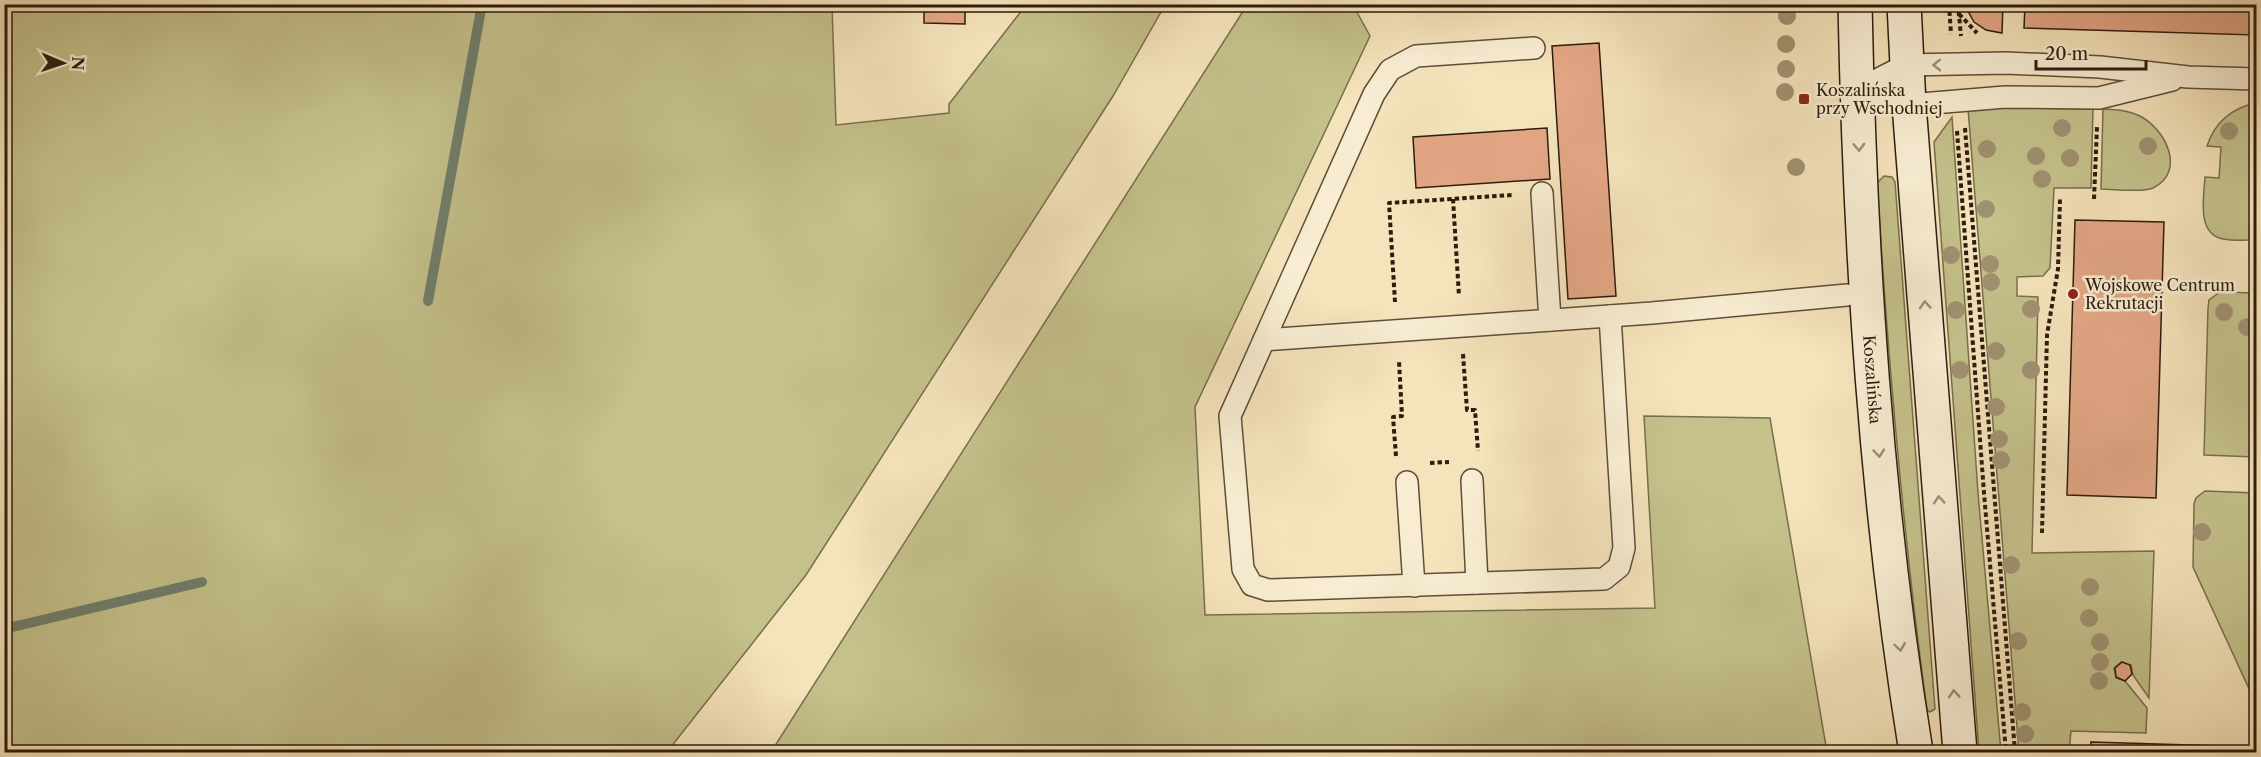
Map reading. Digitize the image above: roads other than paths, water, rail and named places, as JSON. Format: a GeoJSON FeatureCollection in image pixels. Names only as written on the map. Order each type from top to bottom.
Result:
{"type":"FeatureCollection","features":[{"type":"Feature","properties":{"kind":"main road","name":"Koszalińska"},"geometry":{"type":"LineString","coordinates":[[1855,4],[1865,294],[1892,587],[1916,753]]}},
{"type":"Feature","properties":{"kind":"main road"},"geometry":{"type":"LineString","coordinates":[[1904,4],[1906,65],[1960,753]]}},
{"type":"Feature","properties":{"kind":"lane"},"geometry":{"type":"LineString","coordinates":[[1534,48],[1416,56],[1390,70],[1374,94],[1230,416],[1243,569],[1252,585],[1268,590],[1604,579],[1619,567],[1624,548],[1610,316]]}},
{"type":"Feature","properties":{"kind":"lane"},"geometry":{"type":"LineString","coordinates":[[1857,90],[1906,65],[2007,63],[2100,68],[2188,77],[2256,79]]}},
{"type":"Feature","properties":{"kind":"lane"},"geometry":{"type":"LineString","coordinates":[[1857,90],[1909,105],[2005,97],[2098,98],[2188,77]]}},
{"type":"Feature","properties":{"kind":"lane"},"geometry":{"type":"LineString","coordinates":[[1542,193],[1550,320]]}},
{"type":"Feature","properties":{"kind":"lane"},"geometry":{"type":"LineString","coordinates":[[1264,340],[1610,316],[1847,295]]}},
{"type":"Feature","properties":{"kind":"lane"},"geometry":{"type":"LineString","coordinates":[[1472,480],[1477,583]]}},
{"type":"Feature","properties":{"kind":"lane"},"geometry":{"type":"LineString","coordinates":[[1407,482],[1414,586]]}},
{"type":"Feature","properties":{"kind":"waterway"},"geometry":{"type":"LineString","coordinates":[[428,301],[482,4]]}},
{"type":"Feature","properties":{"kind":"waterway"},"geometry":{"type":"LineString","coordinates":[[4,629],[202,582]]}},
{"type":"Feature","properties":{"kind":"place","name":"Koszalińska przy Wschodniej"},"geometry":{"type":"Point","coordinates":[1804,99]}},
{"type":"Feature","properties":{"kind":"place","name":"Wojskowe Centrum Rekrutacji"},"geometry":{"type":"Point","coordinates":[2073,294]}}]}
